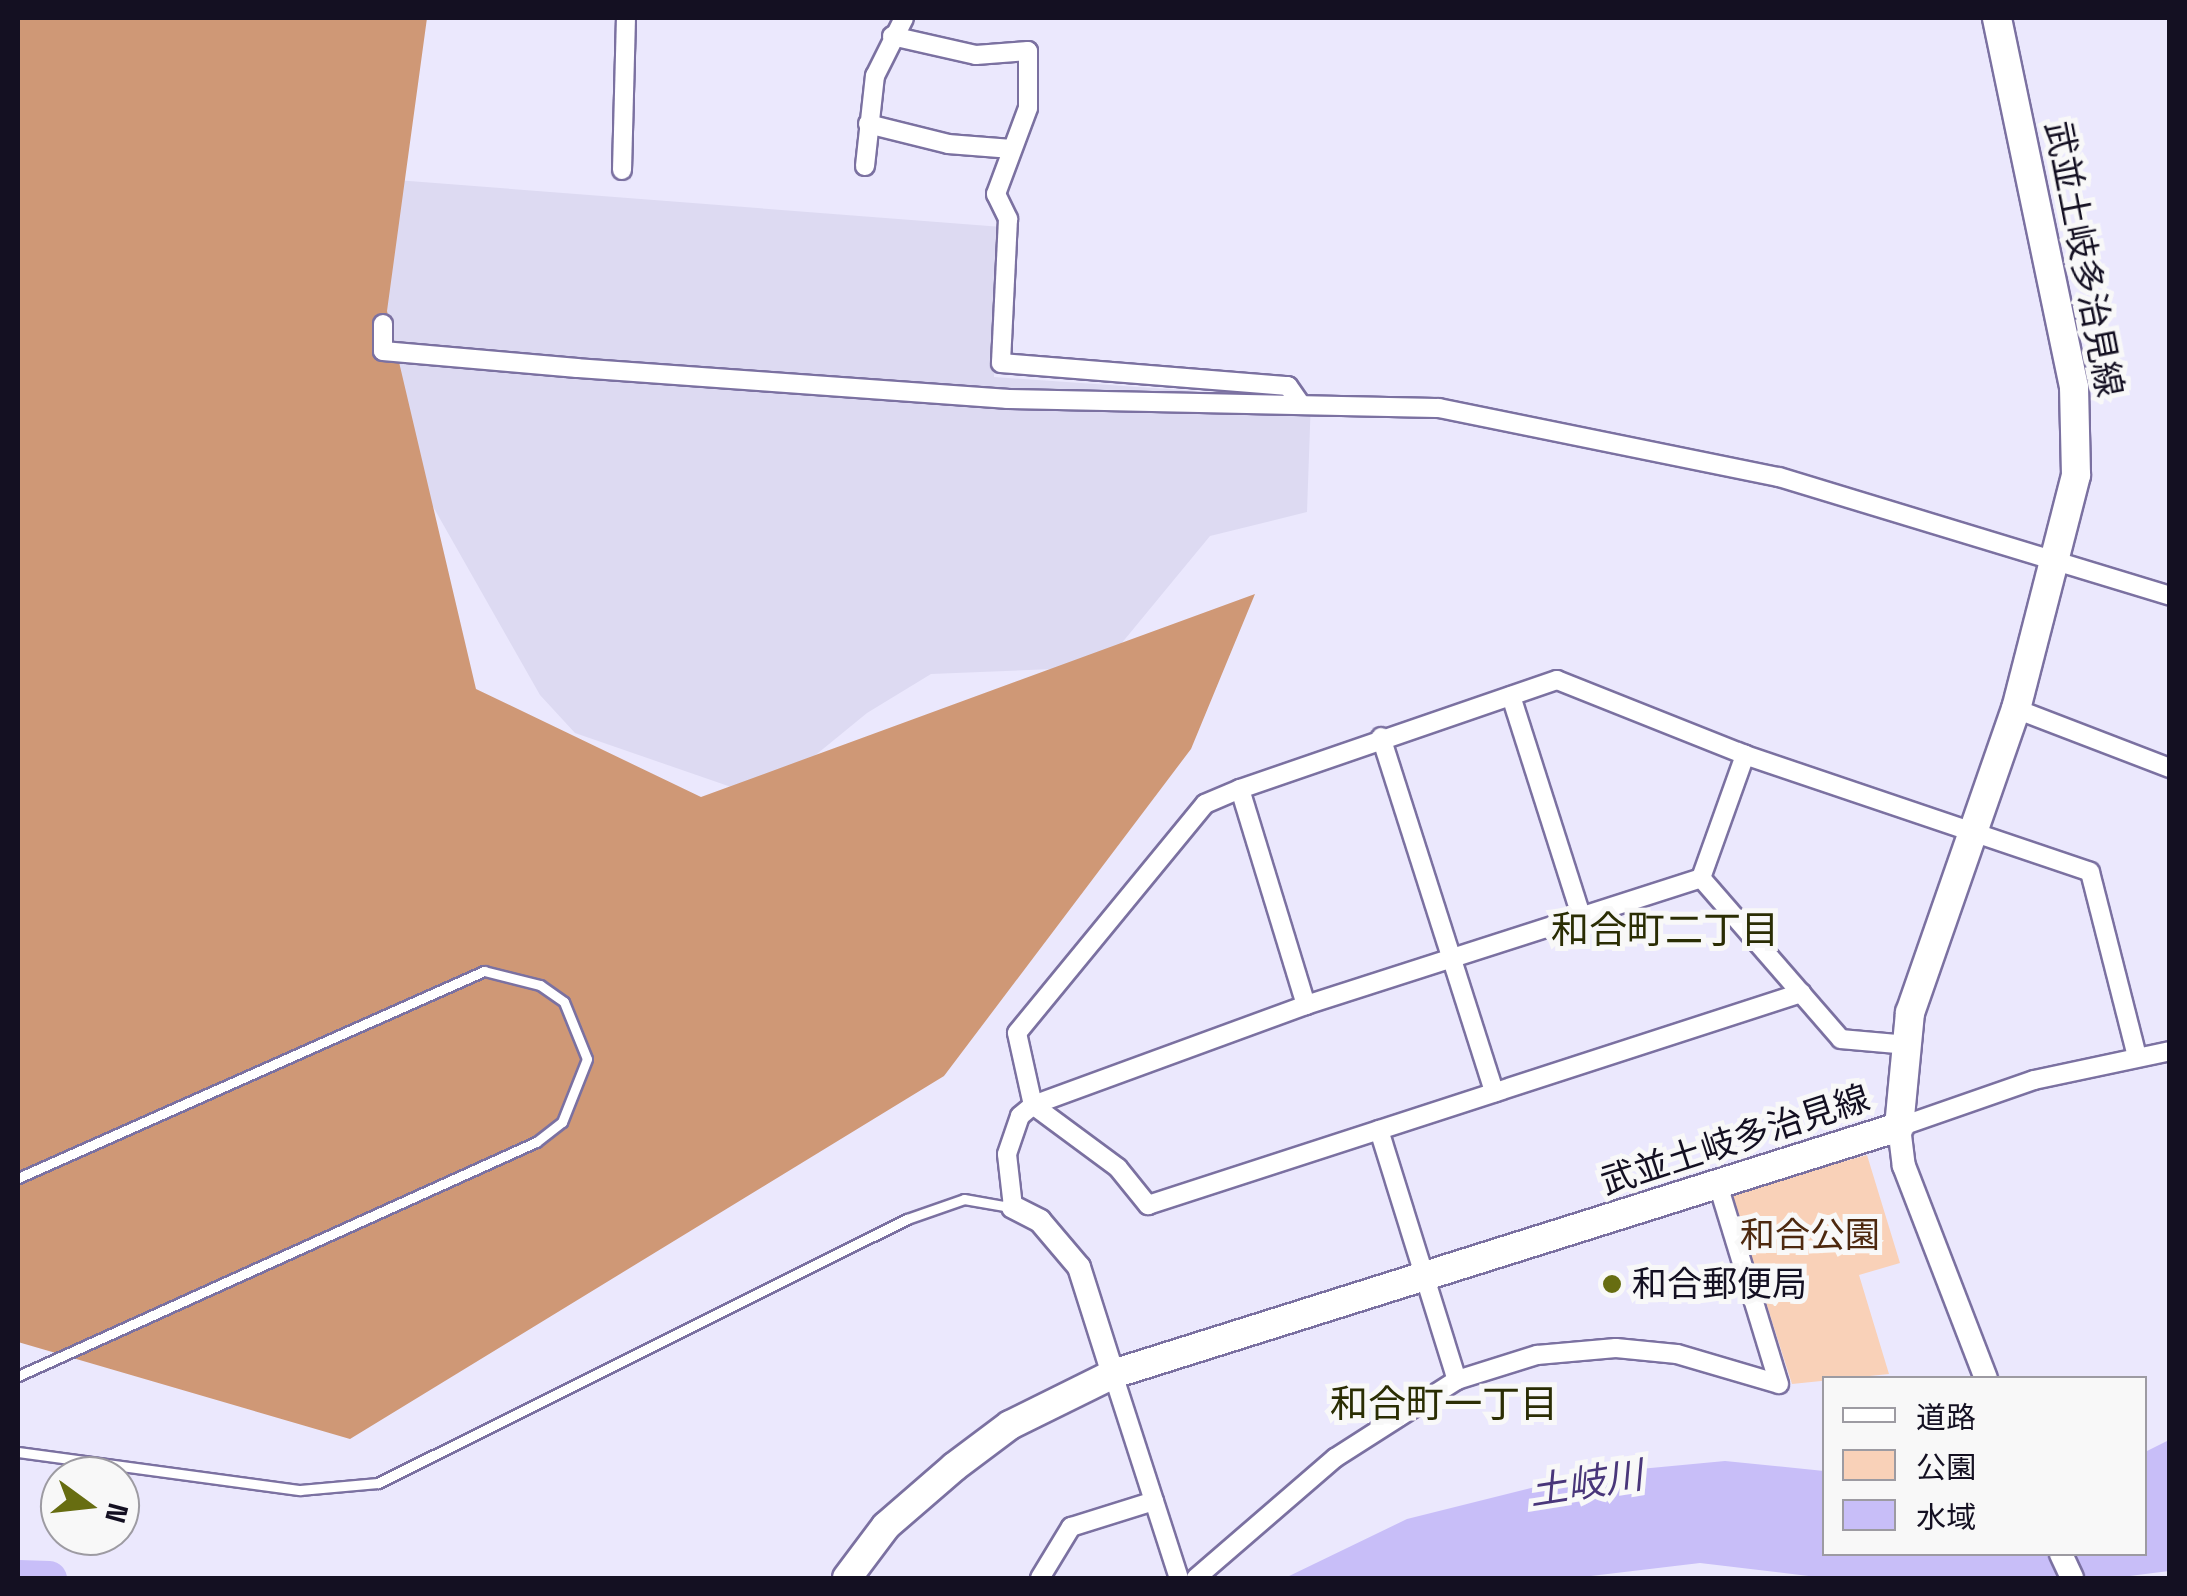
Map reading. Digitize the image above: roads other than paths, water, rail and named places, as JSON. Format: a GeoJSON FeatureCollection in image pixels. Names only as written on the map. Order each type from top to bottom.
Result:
{"type":"FeatureCollection","features":[{"type":"Feature","properties":{"kind":"main road","name":"武並土岐多治見線"},"geometry":{"type":"LineString","coordinates":[[847,1578],[886,1526],[954,1467],[1010,1425],[1113,1374],[1899,1127],[1910,1013],[2016,709],[2076,474],[2074,387],[1998,18]]}},
{"type":"Feature","properties":{"kind":"street"},"geometry":{"type":"LineString","coordinates":[[622,170],[626,18]]}},
{"type":"Feature","properties":{"kind":"street"},"geometry":{"type":"LineString","coordinates":[[865,166],[868,124],[892,36],[904,18]]}},
{"type":"Feature","properties":{"kind":"street"},"geometry":{"type":"LineString","coordinates":[[892,36],[976,55],[1028,51],[1030,97],[996,194],[1008,219],[1002,363],[1288,386],[1300,403]]}},
{"type":"Feature","properties":{"kind":"street"},"geometry":{"type":"LineString","coordinates":[[868,124],[948,144],[1012,149]]}},
{"type":"Feature","properties":{"kind":"street"},"geometry":{"type":"LineString","coordinates":[[383,324],[383,350],[454,358],[1007,399],[1439,408],[1595,435],[1779,476],[2170,596]]}},
{"type":"Feature","properties":{"kind":"street"},"geometry":{"type":"LineString","coordinates":[[1800,993],[1148,1205],[1118,1168],[1033,1105],[1017,1033],[1205,804],[1380,737],[1557,680],[1745,756],[2090,872],[2136,1057]]}},
{"type":"Feature","properties":{"kind":"street"},"geometry":{"type":"LineString","coordinates":[[1512,696],[1582,916]]}},
{"type":"Feature","properties":{"kind":"street"},"geometry":{"type":"LineString","coordinates":[[2016,709],[2170,768]]}},
{"type":"Feature","properties":{"kind":"street"},"geometry":{"type":"LineString","coordinates":[[1380,737],[1494,1092]]}},
{"type":"Feature","properties":{"kind":"street"},"geometry":{"type":"LineString","coordinates":[[1701,878],[1745,756]]}},
{"type":"Feature","properties":{"kind":"street"},"geometry":{"type":"LineString","coordinates":[[1240,789],[1306,1005]]}},
{"type":"Feature","properties":{"kind":"street"},"geometry":{"type":"LineString","coordinates":[[1178,1578],[1079,1267],[1040,1221],[1013,1207],[1008,1154],[1020,1116],[1033,1105],[1306,1005],[1701,878]]}},
{"type":"Feature","properties":{"kind":"street"},"geometry":{"type":"LineString","coordinates":[[1701,878],[1840,1039],[1908,1044]]}},
{"type":"Feature","properties":{"kind":"street"},"geometry":{"type":"LineString","coordinates":[[1985,1376],[1904,1166],[1899,1127],[2034,1080],[2170,1051]]}},
{"type":"Feature","properties":{"kind":"street"},"geometry":{"type":"LineString","coordinates":[[1379,1130],[1457,1380]]}},
{"type":"Feature","properties":{"kind":"street"},"geometry":{"type":"LineString","coordinates":[[1196,1578],[1320,1470],[1457,1380],[1537,1355],[1616,1348],[1677,1354],[1779,1384],[1718,1184]]}},
{"type":"Feature","properties":{"kind":"street"},"geometry":{"type":"LineString","coordinates":[[1040,1578],[1071,1527],[1154,1501]]}},
{"type":"Feature","properties":{"kind":"lane"},"geometry":{"type":"LineString","coordinates":[[18,1178],[484,971],[540,984],[564,1002],[587,1059],[562,1122],[536,1142],[18,1376]]}},
{"type":"Feature","properties":{"kind":"lane"},"geometry":{"type":"LineString","coordinates":[[18,1452],[300,1490],[378,1483],[907,1219],[964,1199],[1013,1207]]}},
{"type":"Feature","properties":{"kind":"water","name":"土岐川"},"geometry":{"type":"Polygon","coordinates":[[[2169,1440],[2169,1571],[2114,1578],[1825,1578],[1700,1563],[1574,1578],[1285,1578],[1407,1519],[1587,1474],[1725,1461],[1822,1471],[1822,1556],[2147,1556],[2147,1451],[2169,1440]]]}},
{"type":"Feature","properties":{"kind":"waterway"},"geometry":{"type":"LineString","coordinates":[[18,1577],[49,1578]]}},
{"type":"Feature","properties":{"kind":"place","name":"和合郵便局"},"geometry":{"type":"Point","coordinates":[1612,1284]}},
{"type":"Feature","properties":{"kind":"district","name":"和合町二丁目"},"geometry":{"type":"Point","coordinates":[1665,931]}},
{"type":"Feature","properties":{"kind":"district","name":"和合町一丁目"},"geometry":{"type":"Point","coordinates":[1444,1405]}},
{"type":"Feature","properties":{"kind":"park label","name":"和合公園"},"geometry":{"type":"Point","coordinates":[1810,1235]}}]}
